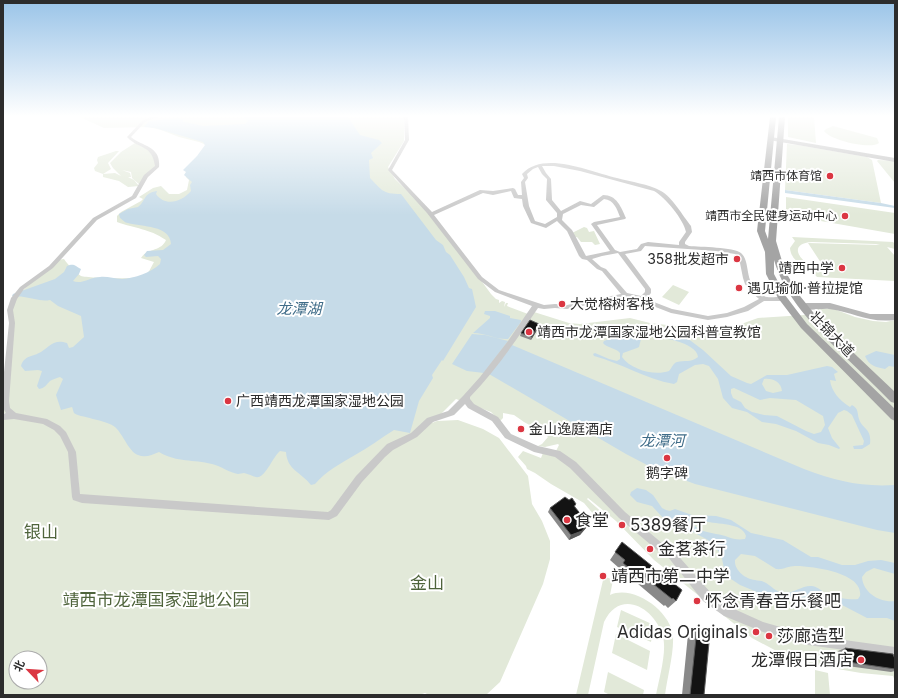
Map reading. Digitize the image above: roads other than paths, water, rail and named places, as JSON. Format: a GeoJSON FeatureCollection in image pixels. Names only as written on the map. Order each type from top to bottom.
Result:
{"type":"FeatureCollection","features":[{"type":"Feature","properties":{"kind":"main road","name":"壮锦大道"},"geometry":{"type":"LineString","coordinates":[[773,150],[761,231],[769,252],[770,274],[783,299],[804,326],[895,416]]}},
{"type":"Feature","properties":{"kind":"main road","name":"壮锦大道"},"geometry":{"type":"LineString","coordinates":[[775,150],[772,241],[784,278],[803,306],[818,324],[895,399]]}},
{"type":"Feature","properties":{"kind":"main road"},"geometry":{"type":"LineString","coordinates":[[838,150],[895,159]]}},
{"type":"Feature","properties":{"kind":"main road"},"geometry":{"type":"LineString","coordinates":[[803,306],[833,306],[859,316],[875,319],[895,317]]}},
{"type":"Feature","properties":{"kind":"street"},"geometry":{"type":"LineString","coordinates":[[14,416],[7,409],[5,402],[12,323],[10,310],[16,294],[51,267],[95,219],[106,211],[127,202],[136,195],[146,176],[157,166],[157,160],[151,150]]}},
{"type":"Feature","properties":{"kind":"street"},"geometry":{"type":"LineString","coordinates":[[402,150],[390,170],[431,214],[478,276],[502,293],[544,307],[567,307],[625,295],[642,299],[671,311],[708,318],[728,316],[746,309],[763,299],[783,299]]}},
{"type":"Feature","properties":{"kind":"street"},"geometry":{"type":"LineString","coordinates":[[540,166],[544,174],[549,178],[549,200],[560,216],[581,255],[584,258],[588,258],[599,268],[605,271],[625,295]]}},
{"type":"Feature","properties":{"kind":"street"},"geometry":{"type":"LineString","coordinates":[[613,252],[594,224],[623,217],[618,205],[610,198],[603,197],[592,206],[580,203],[546,226],[534,223],[526,207],[523,183],[526,178],[525,173],[530,169],[540,166],[573,166],[657,191],[665,198],[688,226],[688,234],[682,244],[685,247]]}},
{"type":"Feature","properties":{"kind":"street"},"geometry":{"type":"LineString","coordinates":[[431,214],[482,191],[493,192],[513,189],[516,197],[525,197]]}},
{"type":"Feature","properties":{"kind":"street"},"geometry":{"type":"LineString","coordinates":[[588,258],[613,252],[639,250],[648,244],[728,250],[739,254],[744,265],[745,277],[748,284],[754,292],[763,299]]}},
{"type":"Feature","properties":{"kind":"street"},"geometry":{"type":"LineString","coordinates":[[621,252],[648,289],[648,293],[642,299]]}},
{"type":"Feature","properties":{"kind":"street"},"geometry":{"type":"LineString","coordinates":[[3,417],[14,416],[44,421],[57,428],[63,434],[72,452],[75,495],[79,499],[328,516],[334,513],[359,479],[390,447],[412,437],[430,420],[449,415],[466,398],[507,347],[536,305]]}},
{"type":"Feature","properties":{"kind":"street"},"geometry":{"type":"LineString","coordinates":[[466,398],[471,406],[495,419],[508,436],[524,444],[557,454],[576,467],[622,515],[660,547],[671,554],[707,597],[728,612],[763,627],[808,640],[895,652]]}},
{"type":"Feature","properties":{"kind":"water","name":"龙潭湖"},"geometry":{"type":"Polygon","coordinates":[[[202,150],[375,150],[371,153],[373,158],[369,160],[370,178],[386,192],[401,194],[436,240],[443,245],[446,252],[450,255],[464,277],[469,288],[472,289],[476,307],[443,361],[442,360],[432,375],[433,378],[419,401],[410,433],[394,430],[334,468],[315,484],[311,485],[292,467],[287,458],[286,452],[280,451],[265,473],[259,477],[244,473],[238,474],[205,462],[173,458],[159,452],[146,456],[138,455],[132,450],[115,427],[74,413],[72,407],[61,410],[56,395],[63,379],[60,377],[54,379],[39,389],[37,386],[42,371],[25,371],[21,366],[24,360],[41,352],[52,344],[58,342],[67,343],[69,348],[73,347],[84,337],[81,316],[58,306],[50,300],[12,296],[13,294],[55,279],[64,272],[67,266],[71,265],[81,269],[73,281],[79,282],[100,277],[122,279],[132,278],[152,270],[160,264],[161,259],[158,256],[146,257],[144,255],[147,251],[163,250],[171,244],[166,233],[154,228],[126,222],[120,218],[119,214],[128,209],[141,205],[147,195],[152,192],[157,191],[156,194],[160,198],[169,202],[174,202],[183,198],[191,191],[190,185],[192,182],[184,175],[186,172],[183,170],[202,150]]]}},
{"type":"Feature","properties":{"kind":"water"},"geometry":{"type":"Polygon","coordinates":[[[785,190],[881,203],[895,206],[895,208],[785,193],[785,190]]]}},
{"type":"Feature","properties":{"kind":"water"},"geometry":{"type":"Polygon","coordinates":[[[485,311],[495,311],[510,316],[510,318],[521,320],[521,322],[508,339],[473,333],[490,318],[490,316],[484,314],[485,311]]]}},
{"type":"Feature","properties":{"kind":"water"},"geometry":{"type":"Polygon","coordinates":[[[651,333],[658,333],[687,338],[703,350],[731,376],[751,384],[767,375],[787,375],[827,366],[832,367],[838,372],[834,374],[836,381],[830,380],[832,388],[843,402],[850,407],[852,405],[856,408],[860,422],[870,435],[870,444],[862,449],[854,449],[853,446],[863,445],[864,441],[852,415],[844,410],[838,413],[828,428],[832,438],[840,448],[839,449],[818,443],[796,431],[776,424],[762,422],[747,412],[732,408],[723,398],[718,379],[709,366],[703,364],[695,365],[679,374],[677,382],[674,384],[643,375],[594,356],[593,354],[595,353],[617,361],[620,359],[620,353],[605,345],[603,343],[604,341],[615,337],[634,338],[651,333]],[[646,336],[641,339],[639,347],[623,353],[622,357],[626,362],[644,371],[657,373],[669,371],[674,364],[680,361],[690,361],[698,357],[696,352],[691,347],[684,344],[659,337],[646,336]],[[764,379],[762,384],[766,391],[773,393],[782,391],[780,385],[773,380],[764,379]],[[734,388],[731,389],[733,398],[741,402],[745,408],[752,412],[777,416],[814,434],[821,432],[825,425],[823,416],[796,400],[770,398],[760,400],[734,388]]]}},
{"type":"Feature","properties":{"kind":"water"},"geometry":{"type":"Polygon","coordinates":[[[472,334],[485,335],[508,341],[484,373],[467,371],[452,364],[472,334]]]}},
{"type":"Feature","properties":{"kind":"water","name":"龙潭河"},"geometry":{"type":"Polygon","coordinates":[[[512,345],[804,469],[827,477],[859,484],[895,485],[895,533],[877,530],[695,484],[649,466],[489,374],[512,345]]]}},
{"type":"Feature","properties":{"kind":"water"},"geometry":{"type":"Polygon","coordinates":[[[876,351],[895,355],[895,367],[889,366],[885,369],[871,364],[865,356],[876,351]]]}},
{"type":"Feature","properties":{"kind":"water"},"geometry":{"type":"Polygon","coordinates":[[[637,488],[646,490],[653,495],[662,508],[666,510],[670,511],[675,509],[692,515],[716,516],[731,520],[751,533],[783,540],[811,557],[818,557],[842,565],[855,565],[868,561],[881,560],[895,563],[895,574],[874,568],[866,572],[862,577],[865,588],[873,596],[878,599],[895,601],[895,621],[887,618],[867,618],[844,606],[830,601],[821,601],[807,597],[789,600],[757,592],[740,585],[728,577],[725,573],[721,554],[708,540],[693,532],[678,530],[665,520],[652,506],[637,502],[630,495],[631,492],[637,488]],[[705,521],[694,522],[693,524],[700,530],[706,532],[733,539],[745,539],[746,536],[740,528],[705,521]],[[741,554],[735,560],[735,564],[744,576],[763,581],[779,592],[788,593],[812,586],[819,588],[828,595],[834,597],[858,599],[860,596],[859,588],[854,581],[835,572],[802,566],[776,569],[755,556],[741,554]]]}},
{"type":"Feature","properties":{"kind":"place","name":"靖西市体育馆"},"geometry":{"type":"Point","coordinates":[830,176]}},
{"type":"Feature","properties":{"kind":"place","name":"靖西市全民健身运动中心"},"geometry":{"type":"Point","coordinates":[845,216]}},
{"type":"Feature","properties":{"kind":"place","name":"358批发超市"},"geometry":{"type":"Point","coordinates":[737,259]}},
{"type":"Feature","properties":{"kind":"place","name":"靖西中学"},"geometry":{"type":"Point","coordinates":[842,268]}},
{"type":"Feature","properties":{"kind":"place","name":"遇见瑜伽·普拉提馆"},"geometry":{"type":"Point","coordinates":[739,288]}},
{"type":"Feature","properties":{"kind":"place","name":"大觉榕树客栈"},"geometry":{"type":"Point","coordinates":[562,304]}},
{"type":"Feature","properties":{"kind":"place","name":"靖西市龙潭国家湿地公园科普宣教馆"},"geometry":{"type":"Point","coordinates":[529,332]}},
{"type":"Feature","properties":{"kind":"place","name":"广西靖西龙潭国家湿地公园"},"geometry":{"type":"Point","coordinates":[228,401]}},
{"type":"Feature","properties":{"kind":"place","name":"金山逸庭酒店"},"geometry":{"type":"Point","coordinates":[521,429]}},
{"type":"Feature","properties":{"kind":"place","name":"鹅字碑"},"geometry":{"type":"Point","coordinates":[667,458]}},
{"type":"Feature","properties":{"kind":"place","name":"食堂"},"geometry":{"type":"Point","coordinates":[567,520]}},
{"type":"Feature","properties":{"kind":"place","name":"5389餐厅"},"geometry":{"type":"Point","coordinates":[622,525]}},
{"type":"Feature","properties":{"kind":"place","name":"金茗茶行"},"geometry":{"type":"Point","coordinates":[650,549]}},
{"type":"Feature","properties":{"kind":"place","name":"靖西市第二中学"},"geometry":{"type":"Point","coordinates":[603,576]}},
{"type":"Feature","properties":{"kind":"place","name":"怀念青春音乐餐吧"},"geometry":{"type":"Point","coordinates":[697,601]}},
{"type":"Feature","properties":{"kind":"place","name":"Adidas Originals"},"geometry":{"type":"Point","coordinates":[756,632]}},
{"type":"Feature","properties":{"kind":"place","name":"莎廊造型"},"geometry":{"type":"Point","coordinates":[769,636]}},
{"type":"Feature","properties":{"kind":"place","name":"龙潭假日酒店"},"geometry":{"type":"Point","coordinates":[861,660]}},
{"type":"Feature","properties":{"kind":"park label","name":"银山"},"geometry":{"type":"Point","coordinates":[41,532]}},
{"type":"Feature","properties":{"kind":"park label","name":"金山"},"geometry":{"type":"Point","coordinates":[427,583]}},
{"type":"Feature","properties":{"kind":"park label","name":"靖西市龙潭国家湿地公园"},"geometry":{"type":"Point","coordinates":[156,600]}}]}
